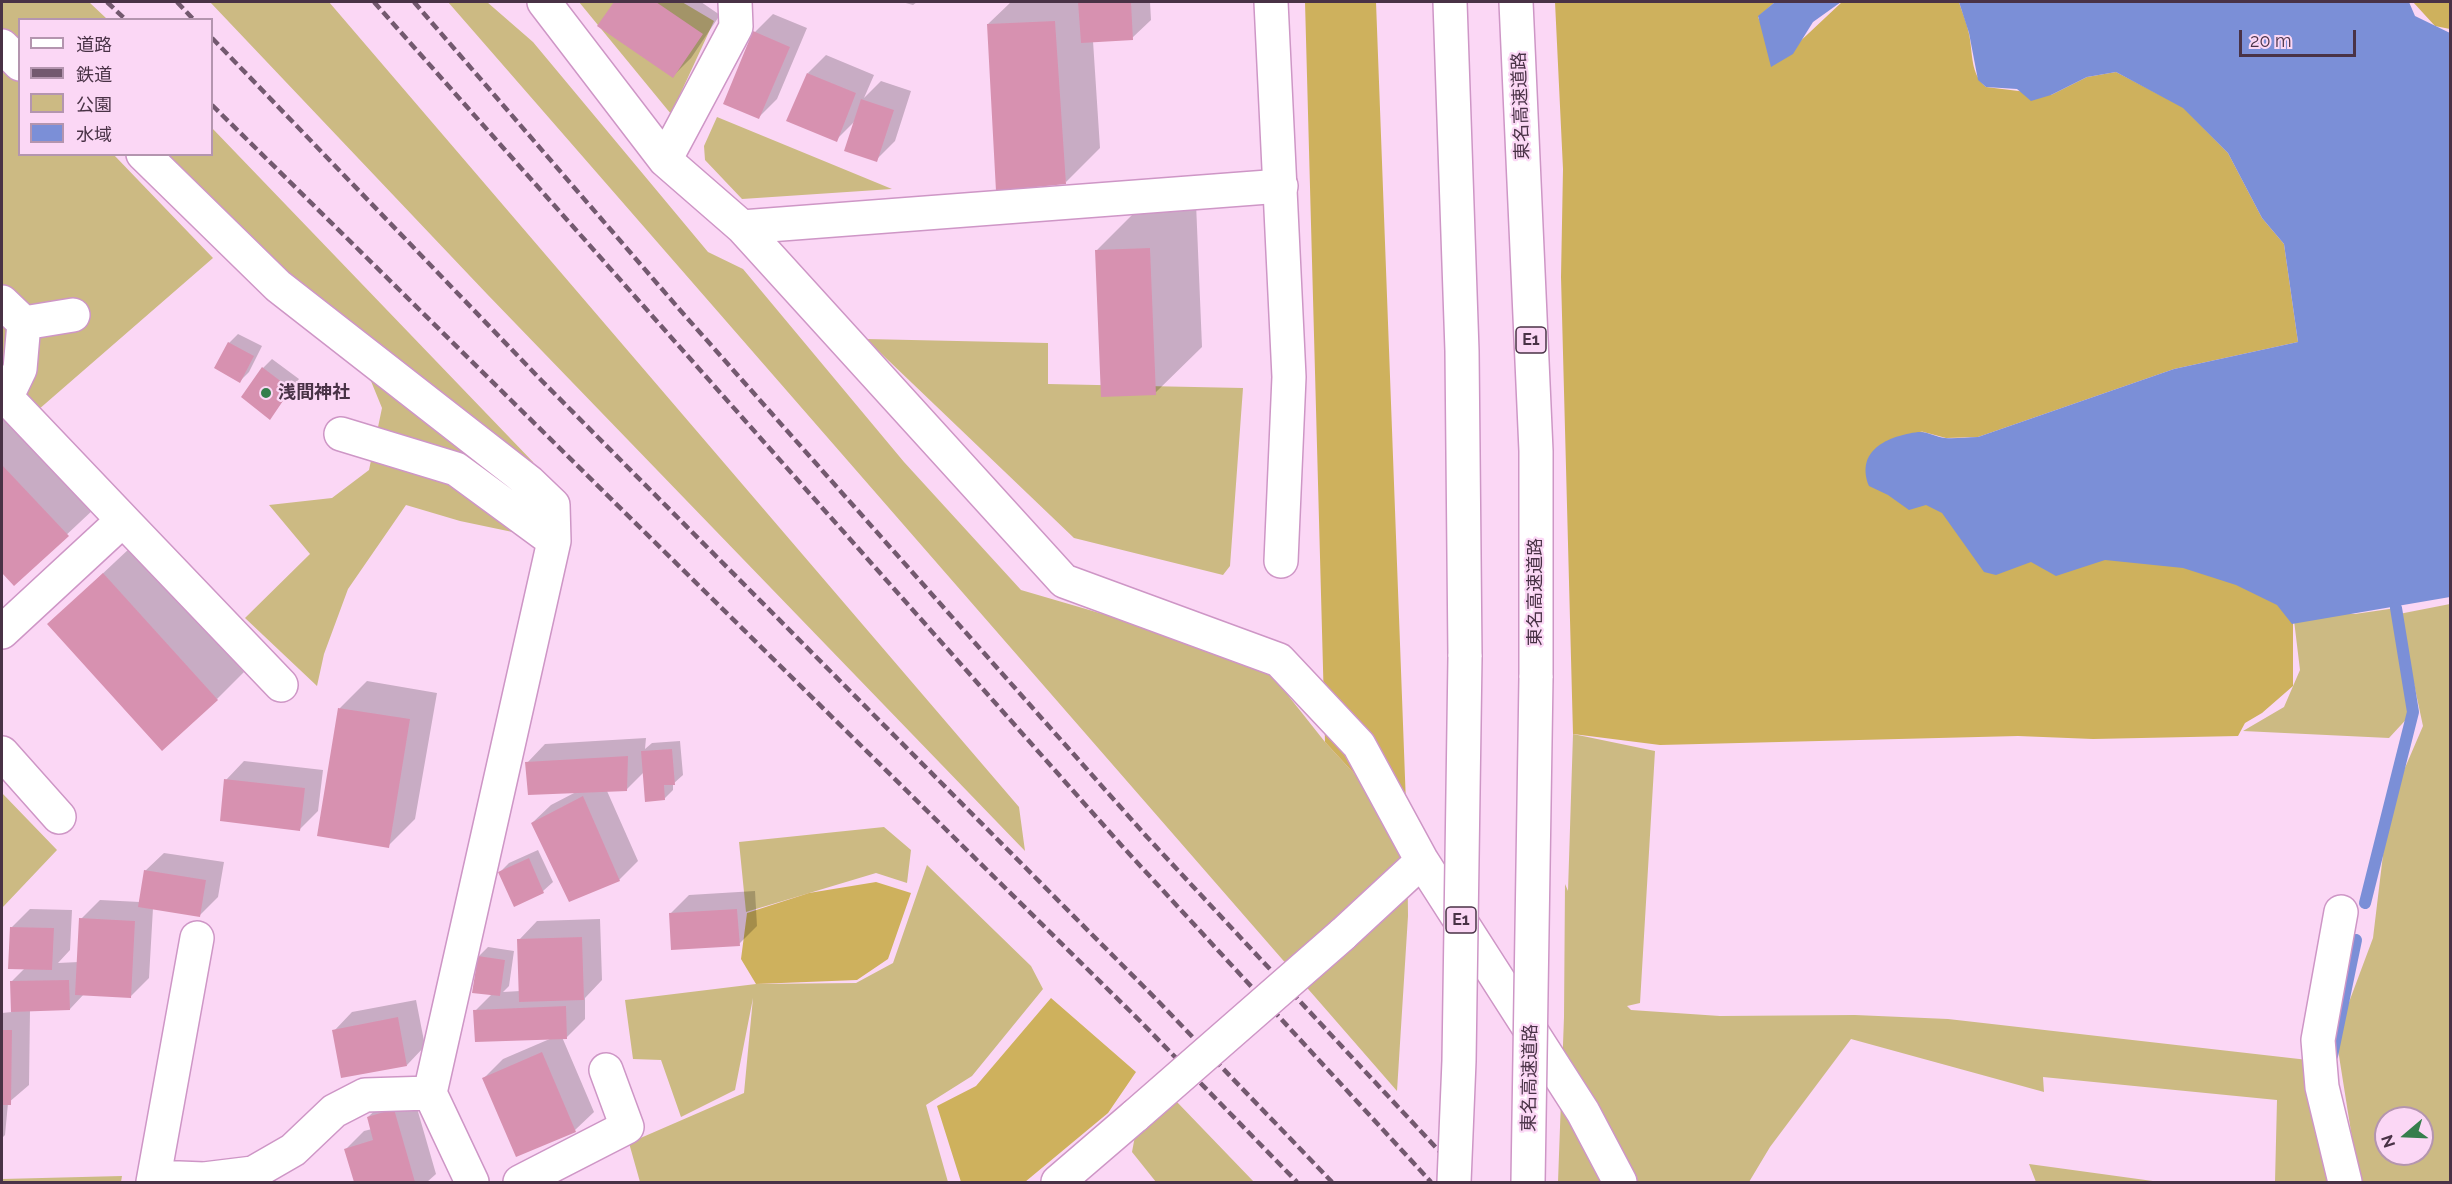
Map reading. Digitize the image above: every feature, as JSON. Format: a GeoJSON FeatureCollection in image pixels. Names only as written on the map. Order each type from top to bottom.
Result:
{"type":"FeatureCollection","features":[{"type":"Feature","properties":{"kind":"main road"},"geometry":{"type":"LineString","coordinates":[[544,2],[665,160],[742,227],[1064,581],[1279,660],[1359,745],[1422,861],[1583,1112],[1620,1182]]}},
{"type":"Feature","properties":{"kind":"main road"},"geometry":{"type":"LineString","coordinates":[[665,160],[736,27],[735,2]]}},
{"type":"Feature","properties":{"kind":"main road"},"geometry":{"type":"LineString","coordinates":[[1272,2],[1289,377],[1281,561]]}},
{"type":"Feature","properties":{"kind":"main road","name":"E1"},"geometry":{"type":"LineString","coordinates":[[1450,2],[1462,351],[1465,657],[1459,1061],[1454,1182]]}},
{"type":"Feature","properties":{"kind":"main road","name":"東名高速道路"},"geometry":{"type":"LineString","coordinates":[[1516,2],[1536,452],[1536,678],[1528,1182]]}},
{"type":"Feature","properties":{"kind":"main road"},"geometry":{"type":"LineString","coordinates":[[2,45],[18,62]]}},
{"type":"Feature","properties":{"kind":"main road"},"geometry":{"type":"LineString","coordinates":[[145,156],[278,286],[529,482],[553,505],[554,541],[430,1093],[472,1182]]}},
{"type":"Feature","properties":{"kind":"main road"},"geometry":{"type":"LineString","coordinates":[[742,227],[1281,186]]}},
{"type":"Feature","properties":{"kind":"main road"},"geometry":{"type":"LineString","coordinates":[[73,315],[13,312],[20,369],[4,395],[281,685]]}},
{"type":"Feature","properties":{"kind":"main road"},"geometry":{"type":"LineString","coordinates":[[341,434],[456,469],[554,541]]}},
{"type":"Feature","properties":{"kind":"main road"},"geometry":{"type":"LineString","coordinates":[[2,632],[123,520]]}},
{"type":"Feature","properties":{"kind":"main road"},"geometry":{"type":"LineString","coordinates":[[2,753],[59,817]]}},
{"type":"Feature","properties":{"kind":"main road"},"geometry":{"type":"LineString","coordinates":[[1058,1182],[1342,935],[1422,861]]}},
{"type":"Feature","properties":{"kind":"main road"},"geometry":{"type":"LineString","coordinates":[[2341,912],[2318,1040],[2322,1087],[2346,1182]]}},
{"type":"Feature","properties":{"kind":"main road"},"geometry":{"type":"LineString","coordinates":[[197,938],[154,1180],[204,1179],[253,1173],[294,1150],[334,1111],[365,1095],[430,1093]]}},
{"type":"Feature","properties":{"kind":"main road"},"geometry":{"type":"LineString","coordinates":[[520,1182],[627,1127],[606,1070]]}},
{"type":"Feature","properties":{"kind":"green space"},"geometry":{"type":"Polygon","coordinates":[[[2,2],[89,2],[106,18],[18,18],[18,53],[2,34],[2,2]]]}},
{"type":"Feature","properties":{"kind":"green space"},"geometry":{"type":"Polygon","coordinates":[[[210,2],[329,2],[1019,807],[1025,851],[487,294],[210,2]]]}},
{"type":"Feature","properties":{"kind":"green space"},"geometry":{"type":"Polygon","coordinates":[[[448,2],[487,2],[533,42],[708,252],[743,269],[904,462],[1021,590],[1260,660],[1325,742],[1407,831],[1408,916],[1397,1091],[448,2]]]}},
{"type":"Feature","properties":{"kind":"green space"},"geometry":{"type":"Polygon","coordinates":[[[579,2],[682,2],[714,21],[671,114],[579,2]]]}},
{"type":"Feature","properties":{"kind":"green space"},"geometry":{"type":"Polygon","coordinates":[[[2,62],[18,80],[18,156],[115,156],[213,258],[38,410],[2,367],[2,62]]]}},
{"type":"Feature","properties":{"kind":"green space"},"geometry":{"type":"Polygon","coordinates":[[[717,117],[892,189],[742,199],[705,160],[704,146],[717,117]]]}},
{"type":"Feature","properties":{"kind":"green space"},"geometry":{"type":"Polygon","coordinates":[[[213,129],[534,463],[445,408],[308,293],[154,156],[213,156],[213,129]]]}},
{"type":"Feature","properties":{"kind":"green space"},"geometry":{"type":"Polygon","coordinates":[[[866,339],[1048,343],[1048,384],[1243,388],[1230,566],[1223,575],[1074,538],[866,339]]]}},
{"type":"Feature","properties":{"kind":"green space"},"geometry":{"type":"Polygon","coordinates":[[[364,364],[525,501],[522,534],[460,521],[406,505],[348,589],[324,654],[317,686],[245,618],[310,554],[269,505],[332,498],[369,470],[382,408],[364,364]]]}},
{"type":"Feature","properties":{"kind":"green space"},"geometry":{"type":"Polygon","coordinates":[[[2450,604],[2450,1182],[2359,1182],[2336,1037],[2373,938],[2389,805],[2423,726],[2399,614],[2450,604]]]}},
{"type":"Feature","properties":{"kind":"green space"},"geometry":{"type":"Polygon","coordinates":[[[2396,608],[2413,712],[2389,738],[2243,731],[2284,707],[2300,670],[2293,612],[2355,614],[2396,608]]]}},
{"type":"Feature","properties":{"kind":"green space"},"geometry":{"type":"Polygon","coordinates":[[[1573,734],[1655,751],[1640,1003],[1627,1006],[1631,1010],[1720,1016],[1855,1015],[1948,1019],[2308,1060],[2341,1182],[2275,1182],[2277,1100],[2043,1077],[2044,1092],[1851,1039],[1770,1147],[1749,1182],[1558,1182],[1564,1017],[1565,884],[1568,891],[1573,734]]]}},
{"type":"Feature","properties":{"kind":"green space"},"geometry":{"type":"Polygon","coordinates":[[[2,793],[57,850],[2,908],[2,793]]]}},
{"type":"Feature","properties":{"kind":"green space"},"geometry":{"type":"Polygon","coordinates":[[[884,827],[911,850],[907,883],[876,873],[746,912],[739,842],[884,827]]]}},
{"type":"Feature","properties":{"kind":"green space"},"geometry":{"type":"Polygon","coordinates":[[[927,865],[1031,966],[1043,989],[972,1076],[926,1105],[948,1182],[640,1182],[629,1143],[744,1093],[753,998],[735,1090],[681,1117],[661,1060],[633,1059],[625,1000],[756,984],[856,983],[893,963],[927,865]]]}},
{"type":"Feature","properties":{"kind":"green space"},"geometry":{"type":"Polygon","coordinates":[[[1177,1102],[1254,1182],[1156,1182],[1132,1152],[1135,1136],[1177,1102]]]}},
{"type":"Feature","properties":{"kind":"green space"},"geometry":{"type":"Polygon","coordinates":[[[2029,1164],[2160,1182],[2036,1182],[2029,1164]]]}},
{"type":"Feature","properties":{"kind":"green space"},"geometry":{"type":"Polygon","coordinates":[[[122,1176],[121,1182],[2,1182],[2,1179],[122,1176]]]}},
{"type":"Feature","properties":{"kind":"shaded area"},"geometry":{"type":"Polygon","coordinates":[[[1305,2],[1376,2],[1407,831],[1325,742],[1305,2]]]}},
{"type":"Feature","properties":{"kind":"shaded area"},"geometry":{"type":"Polygon","coordinates":[[[1555,2],[1775,2],[1758,17],[1777,63],[1842,2],[1959,2],[1968,30],[1975,70],[1986,87],[2051,95],[2087,77],[2116,72],[2183,107],[2228,153],[2262,218],[2284,244],[2298,342],[2174,369],[1978,437],[1946,438],[1920,431],[2166,539],[2293,612],[2293,686],[2262,713],[2245,723],[2238,736],[2093,739],[2018,736],[1660,745],[1573,734],[1561,277],[1563,169],[1555,2]]]}},
{"type":"Feature","properties":{"kind":"shaded area"},"geometry":{"type":"Polygon","coordinates":[[[2413,2],[2450,2],[2450,29],[2435,26],[2413,2]]]}},
{"type":"Feature","properties":{"kind":"shaded area"},"geometry":{"type":"Polygon","coordinates":[[[876,882],[911,893],[888,959],[857,980],[756,984],[741,959],[747,913],[809,893],[876,882]]]}},
{"type":"Feature","properties":{"kind":"shaded area"},"geometry":{"type":"Polygon","coordinates":[[[1051,998],[1136,1072],[1108,1113],[1025,1182],[961,1182],[937,1106],[976,1086],[1051,998]]]}},
{"type":"Feature","properties":{"kind":"water"},"geometry":{"type":"Polygon","coordinates":[[[1775,2],[1841,2],[1813,22],[1793,54],[1771,67],[1758,16],[1775,2]]]}},
{"type":"Feature","properties":{"kind":"water"},"geometry":{"type":"Polygon","coordinates":[[[1959,2],[2409,2],[2415,16],[2450,33],[2450,597],[2292,624],[2277,605],[2236,585],[2183,568],[2105,560],[2056,576],[2031,562],[1996,575],[1984,572],[1942,513],[1926,505],[1909,510],[1888,495],[1869,486],[1866,474],[1870,454],[1886,441],[1896,437],[1921,432],[1945,438],[1978,437],[2174,369],[2298,342],[2284,244],[2262,218],[2228,153],[2183,108],[2116,72],[2087,77],[2051,95],[2031,101],[2017,89],[1986,87],[1978,80],[1969,33],[1959,2]]]}},
{"type":"Feature","properties":{"kind":"building"},"geometry":{"type":"Polygon","coordinates":[[[614,2],[656,2],[703,34],[673,78],[597,26],[614,2]]]}},
{"type":"Feature","properties":{"kind":"building"},"geometry":{"type":"Polygon","coordinates":[[[1078,2],[1131,2],[1133,40],[1081,43],[1078,2]]]}},
{"type":"Feature","properties":{"kind":"building"},"geometry":{"type":"Polygon","coordinates":[[[1055,21],[1066,184],[996,191],[987,24],[1055,21]]]}},
{"type":"Feature","properties":{"kind":"building"},"geometry":{"type":"Polygon","coordinates":[[[753,31],[790,47],[759,119],[723,104],[753,31]]]}},
{"type":"Feature","properties":{"kind":"building"},"geometry":{"type":"Polygon","coordinates":[[[807,73],[856,93],[837,142],[786,121],[807,73]]]}},
{"type":"Feature","properties":{"kind":"building"},"geometry":{"type":"Polygon","coordinates":[[[861,99],[894,110],[877,162],[844,151],[861,99]]]}},
{"type":"Feature","properties":{"kind":"building"},"geometry":{"type":"Polygon","coordinates":[[[1150,248],[1156,395],[1101,397],[1095,250],[1150,248]]]}},
{"type":"Feature","properties":{"kind":"building"},"geometry":{"type":"Polygon","coordinates":[[[228,342],[254,356],[240,383],[214,368],[228,342]]]}},
{"type":"Feature","properties":{"kind":"building","name":"浅間神社"},"geometry":{"type":"Polygon","coordinates":[[[262,367],[291,389],[270,420],[241,397],[262,367]]]}},
{"type":"Feature","properties":{"kind":"building"},"geometry":{"type":"Polygon","coordinates":[[[2,465],[69,536],[14,586],[2,573],[2,465]]]}},
{"type":"Feature","properties":{"kind":"building"},"geometry":{"type":"Polygon","coordinates":[[[103,573],[218,700],[162,751],[47,624],[103,573]]]}},
{"type":"Feature","properties":{"kind":"building"},"geometry":{"type":"Polygon","coordinates":[[[338,708],[410,719],[389,848],[317,836],[338,708]]]}},
{"type":"Feature","properties":{"kind":"building"},"geometry":{"type":"Polygon","coordinates":[[[672,749],[675,785],[664,785],[665,800],[645,802],[641,751],[672,749]]]}},
{"type":"Feature","properties":{"kind":"building"},"geometry":{"type":"Polygon","coordinates":[[[628,756],[627,791],[528,795],[525,762],[628,756]]]}},
{"type":"Feature","properties":{"kind":"building"},"geometry":{"type":"Polygon","coordinates":[[[224,779],[305,788],[300,831],[220,821],[224,779]]]}},
{"type":"Feature","properties":{"kind":"building"},"geometry":{"type":"Polygon","coordinates":[[[583,796],[620,881],[569,902],[531,823],[583,796]]]}},
{"type":"Feature","properties":{"kind":"building"},"geometry":{"type":"Polygon","coordinates":[[[529,858],[544,893],[514,907],[498,872],[529,858]]]}},
{"type":"Feature","properties":{"kind":"building"},"geometry":{"type":"Polygon","coordinates":[[[144,870],[206,880],[200,917],[138,907],[144,870]]]}},
{"type":"Feature","properties":{"kind":"building"},"geometry":{"type":"Polygon","coordinates":[[[737,909],[740,946],[671,950],[669,913],[737,909]]]}},
{"type":"Feature","properties":{"kind":"building"},"geometry":{"type":"Polygon","coordinates":[[[79,918],[135,921],[131,998],[75,995],[79,918]]]}},
{"type":"Feature","properties":{"kind":"building"},"geometry":{"type":"Polygon","coordinates":[[[10,927],[54,928],[52,970],[8,969],[10,927]]]}},
{"type":"Feature","properties":{"kind":"building"},"geometry":{"type":"Polygon","coordinates":[[[582,937],[584,1000],[519,1002],[517,939],[582,937]]]}},
{"type":"Feature","properties":{"kind":"building"},"geometry":{"type":"Polygon","coordinates":[[[478,956],[505,960],[500,996],[472,993],[478,956]]]}},
{"type":"Feature","properties":{"kind":"building"},"geometry":{"type":"Polygon","coordinates":[[[69,980],[70,1010],[11,1012],[10,981],[69,980]]]}},
{"type":"Feature","properties":{"kind":"building"},"geometry":{"type":"Polygon","coordinates":[[[566,1006],[567,1039],[475,1042],[473,1010],[566,1006]]]}},
{"type":"Feature","properties":{"kind":"building"},"geometry":{"type":"Polygon","coordinates":[[[398,1017],[407,1066],[341,1078],[332,1030],[398,1017]]]}},
{"type":"Feature","properties":{"kind":"building"},"geometry":{"type":"Polygon","coordinates":[[[2,1030],[12,1030],[11,1105],[2,1105],[2,1030]]]}},
{"type":"Feature","properties":{"kind":"building"},"geometry":{"type":"Polygon","coordinates":[[[542,1052],[576,1132],[516,1157],[482,1078],[542,1052]]]}},
{"type":"Feature","properties":{"kind":"building"},"geometry":{"type":"Polygon","coordinates":[[[394,1109],[415,1182],[354,1182],[344,1149],[373,1140],[367,1117],[394,1109]]]}},
{"type":"Feature","properties":{"kind":"waterway"},"geometry":{"type":"LineString","coordinates":[[2365,903],[2413,712],[2396,608]]}},
{"type":"Feature","properties":{"kind":"waterway"},"geometry":{"type":"LineString","coordinates":[[2332,1056],[2356,940]]}},
{"type":"Feature","properties":{"kind":"railway"},"geometry":{"type":"LineString","coordinates":[[107,2],[124,18]]}},
{"type":"Feature","properties":{"kind":"railway"},"geometry":{"type":"LineString","coordinates":[[177,2],[192,18]]}},
{"type":"Feature","properties":{"kind":"railway"},"geometry":{"type":"LineString","coordinates":[[374,2],[1122,846],[1431,1182]]}},
{"type":"Feature","properties":{"kind":"railway"},"geometry":{"type":"LineString","coordinates":[[414,2],[680,310],[1147,837],[1468,1182]]}},
{"type":"Feature","properties":{"kind":"railway"},"geometry":{"type":"LineString","coordinates":[[213,39],[542,381],[1158,1001],[1332,1182]]}},
{"type":"Feature","properties":{"kind":"railway"},"geometry":{"type":"LineString","coordinates":[[213,106],[1141,1022],[1297,1182]]}},
{"type":"Feature","properties":{"kind":"place","name":"浅間神社"},"geometry":{"type":"Point","coordinates":[266,393]}}]}
